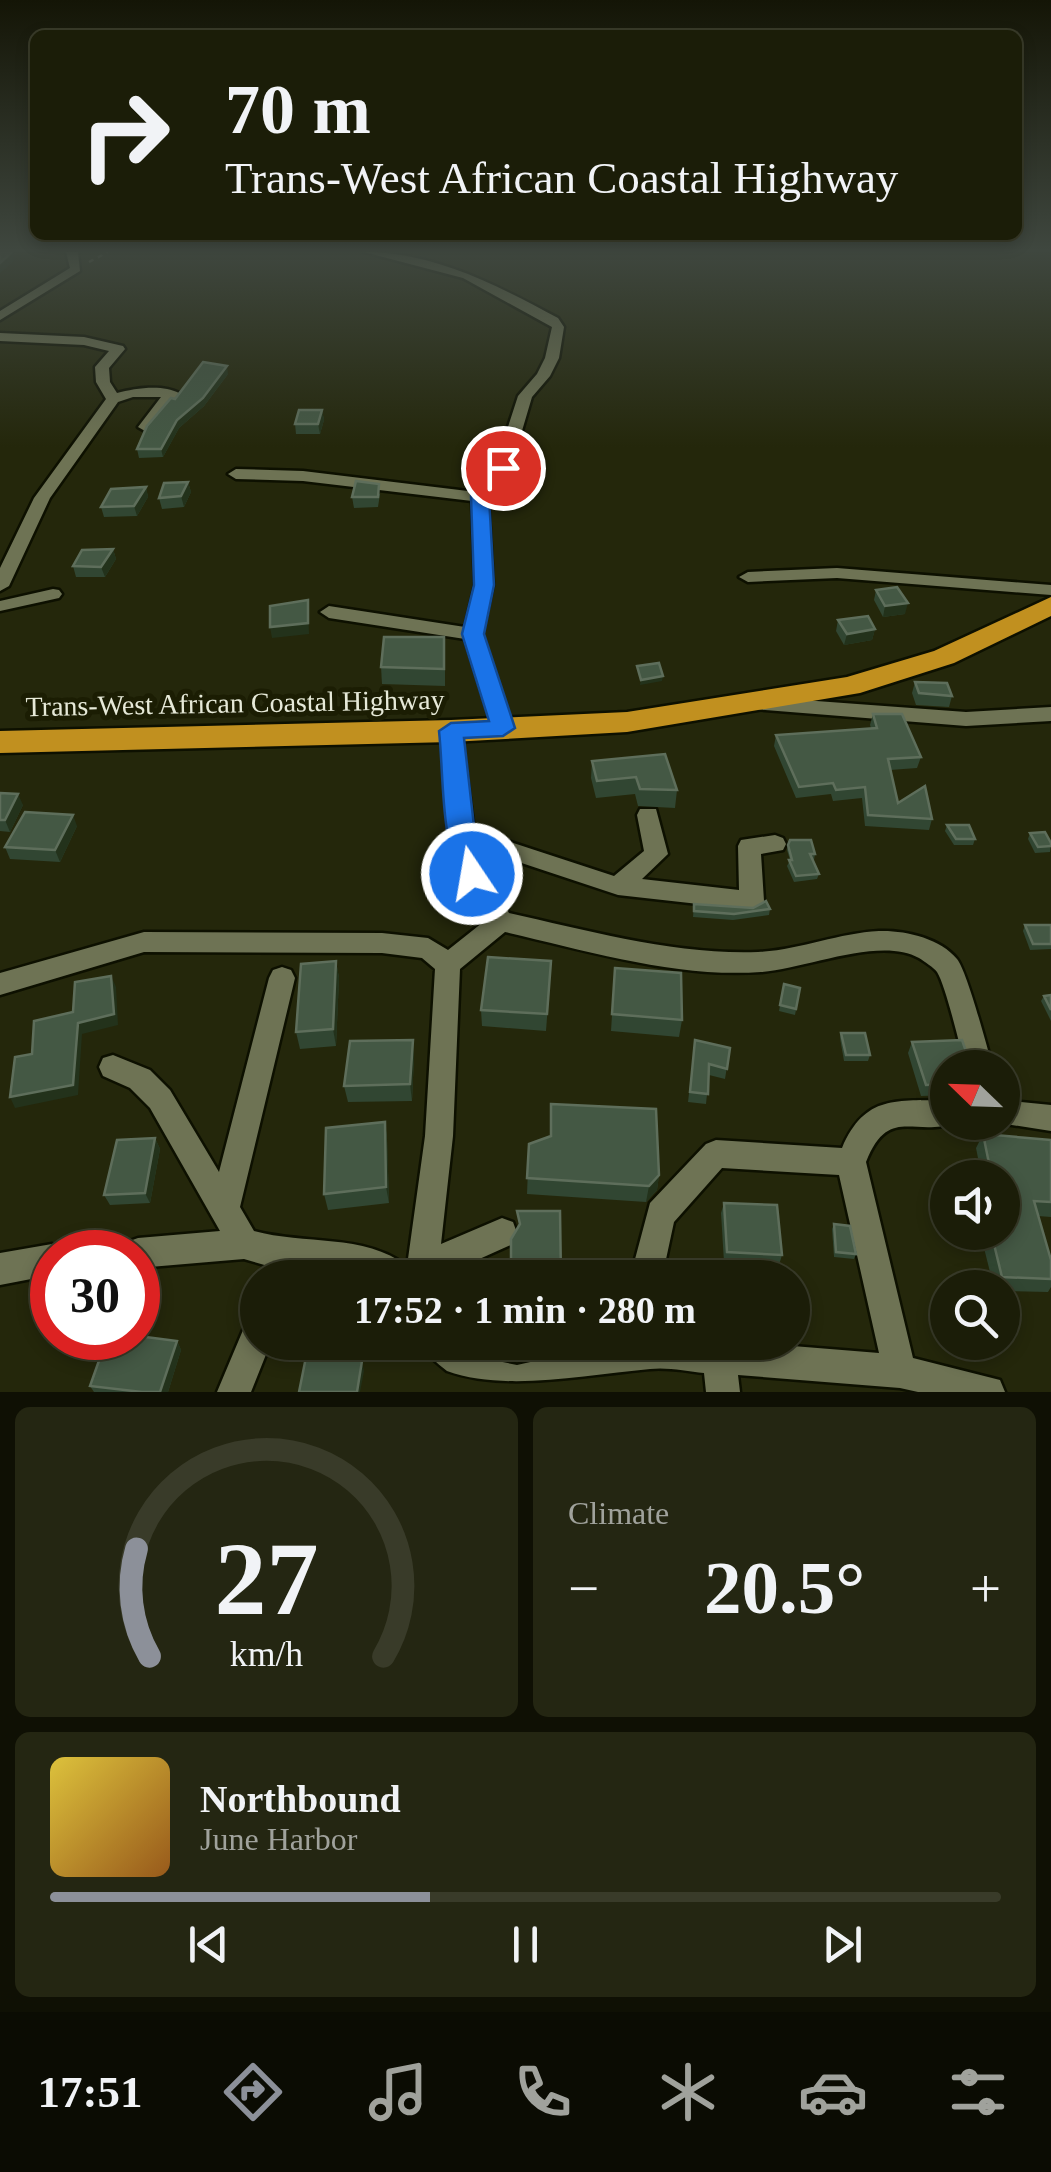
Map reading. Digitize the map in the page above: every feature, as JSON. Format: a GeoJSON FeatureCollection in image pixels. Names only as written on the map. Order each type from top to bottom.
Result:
{"type":"FeatureCollection","features":[{"type":"Feature","properties":{"kind":"highway","name":"Trans-West African Coastal Highway"},"geometry":{"type":"LineString","coordinates":[[0,742],[451,731],[627,722],[759,704],[849,686],[944,657],[1051,605]]}},
{"type":"Feature","properties":{"kind":"street"},"geometry":{"type":"LineString","coordinates":[[503,728],[473,634],[484,585],[480,496],[503,468],[525,396],[543,376],[552,358],[558,327],[548,317]]}},
{"type":"Feature","properties":{"kind":"street"},"geometry":{"type":"LineString","coordinates":[[0,338],[84,341],[118,350],[102,367],[103,382],[114,399]]}},
{"type":"Feature","properties":{"kind":"street"},"geometry":{"type":"LineString","coordinates":[[0,586],[42,498],[114,399],[132,392],[172,394],[144,428]]}},
{"type":"Feature","properties":{"kind":"street"},"geometry":{"type":"LineString","coordinates":[[236,474],[303,476],[480,496]]}},
{"type":"Feature","properties":{"kind":"street"},"geometry":{"type":"LineString","coordinates":[[748,576],[838,573],[1051,590]]}},
{"type":"Feature","properties":{"kind":"street"},"geometry":{"type":"LineString","coordinates":[[0,606],[53,594]]}},
{"type":"Feature","properties":{"kind":"street"},"geometry":{"type":"LineString","coordinates":[[329,612],[473,634]]}},
{"type":"Feature","properties":{"kind":"street"},"geometry":{"type":"LineString","coordinates":[[759,704],[966,719],[1051,714]]}},
{"type":"Feature","properties":{"kind":"street"},"geometry":{"type":"LineString","coordinates":[[451,731],[462,835],[472,874],[501,921],[628,950],[741,962],[796,958],[876,940],[920,946],[937,954],[948,966],[974,1050]]}},
{"type":"Feature","properties":{"kind":"street"},"geometry":{"type":"LineString","coordinates":[[618,886],[656,854],[648,814]]}},
{"type":"Feature","properties":{"kind":"street"},"geometry":{"type":"LineString","coordinates":[[462,835],[618,886],[752,901],[749,846],[775,844]]}},
{"type":"Feature","properties":{"kind":"street"},"geometry":{"type":"LineString","coordinates":[[416,1260],[439,1136],[448,965],[501,921]]}},
{"type":"Feature","properties":{"kind":"street"},"geometry":{"type":"LineString","coordinates":[[0,984],[144,942],[382,943],[428,948],[448,965]]}},
{"type":"Feature","properties":{"kind":"street"},"geometry":{"type":"LineString","coordinates":[[224,1209],[282,978]]}},
{"type":"Feature","properties":{"kind":"street"},"geometry":{"type":"LineString","coordinates":[[113,1068],[140,1079],[160,1099],[244,1244],[272,1260]]}},
{"type":"Feature","properties":{"kind":"street"},"geometry":{"type":"LineString","coordinates":[[900,1371],[850,1162],[864,1130],[892,1114],[930,1113]]}},
{"type":"Feature","properties":{"kind":"street"},"geometry":{"type":"LineString","coordinates":[[1020,1115],[1051,1118]]}},
{"type":"Feature","properties":{"kind":"street"},"geometry":{"type":"LineString","coordinates":[[650,1260],[662,1214],[716,1154],[850,1162]]}},
{"type":"Feature","properties":{"kind":"street"},"geometry":{"type":"LineString","coordinates":[[443,1260],[502,1233]]}},
{"type":"Feature","properties":{"kind":"street"},"geometry":{"type":"LineString","coordinates":[[160,1251],[244,1244]]}},
{"type":"Feature","properties":{"kind":"street"},"geometry":{"type":"LineString","coordinates":[[0,1269],[30,1264]]}},
{"type":"Feature","properties":{"kind":"street"},"geometry":{"type":"LineString","coordinates":[[234,1392],[248,1360]]}},
{"type":"Feature","properties":{"kind":"street"},"geometry":{"type":"LineString","coordinates":[[458,1360],[474,1374],[517,1387],[606,1360]]}},
{"type":"Feature","properties":{"kind":"street"},"geometry":{"type":"LineString","coordinates":[[719,1360],[723,1392]]}},
{"type":"Feature","properties":{"kind":"street"},"geometry":{"type":"LineString","coordinates":[[767,1360],[900,1371],[988,1392]]}},
{"type":"Feature","properties":{"kind":"building"},"geometry":{"type":"Polygon","coordinates":[[[203,362],[227,366],[203,398],[177,420],[161,449],[137,449],[147,426],[171,398],[175,399],[203,362]]]}},
{"type":"Feature","properties":{"kind":"building"},"geometry":{"type":"Polygon","coordinates":[[[299,410],[322,410],[318,424],[295,424],[299,410]]]}},
{"type":"Feature","properties":{"kind":"building"},"geometry":{"type":"Polygon","coordinates":[[[356,481],[379,484],[378,497],[352,497],[356,481]]]}},
{"type":"Feature","properties":{"kind":"building"},"geometry":{"type":"Polygon","coordinates":[[[188,482],[181,496],[159,498],[164,483],[188,482]]]}},
{"type":"Feature","properties":{"kind":"building"},"geometry":{"type":"Polygon","coordinates":[[[146,487],[134,506],[101,507],[111,489],[146,487]]]}},
{"type":"Feature","properties":{"kind":"building"},"geometry":{"type":"Polygon","coordinates":[[[113,549],[101,567],[73,566],[82,550],[113,549]]]}},
{"type":"Feature","properties":{"kind":"building"},"geometry":{"type":"Polygon","coordinates":[[[897,587],[908,603],[885,606],[876,590],[897,587]]]}},
{"type":"Feature","properties":{"kind":"building"},"geometry":{"type":"Polygon","coordinates":[[[308,600],[308,623],[270,627],[270,606],[308,600]]]}},
{"type":"Feature","properties":{"kind":"building"},"geometry":{"type":"Polygon","coordinates":[[[868,616],[875,629],[847,634],[838,620],[868,616]]]}},
{"type":"Feature","properties":{"kind":"building"},"geometry":{"type":"Polygon","coordinates":[[[384,637],[444,637],[444,669],[381,667],[384,637]]]}},
{"type":"Feature","properties":{"kind":"building"},"geometry":{"type":"Polygon","coordinates":[[[659,663],[663,676],[641,680],[637,666],[659,663]]]}},
{"type":"Feature","properties":{"kind":"building"},"geometry":{"type":"Polygon","coordinates":[[[915,682],[947,683],[952,696],[919,693],[915,682]]]}},
{"type":"Feature","properties":{"kind":"building"},"geometry":{"type":"Polygon","coordinates":[[[873,714],[902,714],[921,757],[888,759],[898,803],[925,786],[932,819],[868,815],[865,787],[836,790],[833,783],[799,787],[776,735],[877,728],[873,714]]]}},
{"type":"Feature","properties":{"kind":"building"},"geometry":{"type":"Polygon","coordinates":[[[665,754],[677,790],[640,789],[636,777],[597,781],[592,761],[665,754]]]}},
{"type":"Feature","properties":{"kind":"building"},"geometry":{"type":"Polygon","coordinates":[[[0,793],[18,794],[5,820],[0,820],[0,793]]]}},
{"type":"Feature","properties":{"kind":"building"},"geometry":{"type":"Polygon","coordinates":[[[25,812],[73,815],[55,850],[5,847],[25,812]]]}},
{"type":"Feature","properties":{"kind":"building"},"geometry":{"type":"Polygon","coordinates":[[[947,825],[969,825],[975,839],[956,839],[947,825]]]}},
{"type":"Feature","properties":{"kind":"building"},"geometry":{"type":"Polygon","coordinates":[[[1045,832],[1051,846],[1038,847],[1030,833],[1045,832]]]}},
{"type":"Feature","properties":{"kind":"building"},"geometry":{"type":"Polygon","coordinates":[[[790,840],[811,840],[815,854],[810,854],[819,874],[796,876],[789,860],[790,840]]]}},
{"type":"Feature","properties":{"kind":"building"},"geometry":{"type":"Polygon","coordinates":[[[766,901],[770,909],[734,914],[694,911],[694,904],[753,908],[766,901]]]}},
{"type":"Feature","properties":{"kind":"building"},"geometry":{"type":"Polygon","coordinates":[[[1025,925],[1051,925],[1051,944],[1033,944],[1025,925]]]}},
{"type":"Feature","properties":{"kind":"building"},"geometry":{"type":"Polygon","coordinates":[[[488,957],[551,961],[547,1014],[481,1010],[488,957]]]}},
{"type":"Feature","properties":{"kind":"building"},"geometry":{"type":"Polygon","coordinates":[[[336,961],[333,1029],[296,1032],[301,964],[336,961]]]}},
{"type":"Feature","properties":{"kind":"building"},"geometry":{"type":"Polygon","coordinates":[[[615,968],[681,973],[682,1020],[612,1014],[615,968]]]}},
{"type":"Feature","properties":{"kind":"building"},"geometry":{"type":"Polygon","coordinates":[[[111,976],[114,1014],[78,1023],[73,1085],[10,1097],[15,1057],[32,1054],[34,1021],[73,1012],[75,982],[111,976]]]}},
{"type":"Feature","properties":{"kind":"building"},"geometry":{"type":"Polygon","coordinates":[[[784,984],[800,988],[796,1009],[780,1005],[784,984]]]}},
{"type":"Feature","properties":{"kind":"building"},"geometry":{"type":"Polygon","coordinates":[[[841,1033],[865,1033],[870,1055],[846,1055],[841,1033]]]}},
{"type":"Feature","properties":{"kind":"building"},"geometry":{"type":"Polygon","coordinates":[[[413,1040],[410,1084],[344,1086],[350,1041],[413,1040]]]}},
{"type":"Feature","properties":{"kind":"building"},"geometry":{"type":"Polygon","coordinates":[[[695,1040],[730,1048],[727,1069],[709,1064],[708,1094],[690,1092],[695,1040]]]}},
{"type":"Feature","properties":{"kind":"building"},"geometry":{"type":"Polygon","coordinates":[[[962,1040],[966,1050],[930,1050],[930,1085],[926,1085],[912,1042],[962,1040]]]}},
{"type":"Feature","properties":{"kind":"building"},"geometry":{"type":"Polygon","coordinates":[[[551,1104],[656,1109],[659,1175],[649,1186],[527,1178],[529,1144],[551,1136],[551,1104]]]}},
{"type":"Feature","properties":{"kind":"building"},"geometry":{"type":"Polygon","coordinates":[[[385,1122],[386,1187],[324,1194],[326,1128],[385,1122]]]}},
{"type":"Feature","properties":{"kind":"building"},"geometry":{"type":"Polygon","coordinates":[[[155,1138],[145,1193],[104,1195],[117,1140],[155,1138]]]}},
{"type":"Feature","properties":{"kind":"building"},"geometry":{"type":"Polygon","coordinates":[[[984,1140],[1051,1140],[1051,1202],[1034,1201],[1051,1260],[1051,1279],[1020,1278],[1020,1270],[1000,1270],[995,1250],[1020,1250],[1020,1160],[988,1160],[984,1140]]]}},
{"type":"Feature","properties":{"kind":"building"},"geometry":{"type":"Polygon","coordinates":[[[724,1203],[777,1205],[782,1255],[727,1252],[724,1203]]]}},
{"type":"Feature","properties":{"kind":"building"},"geometry":{"type":"Polygon","coordinates":[[[517,1211],[560,1211],[561,1260],[511,1260],[511,1239],[520,1224],[517,1211]]]}},
{"type":"Feature","properties":{"kind":"building"},"geometry":{"type":"Polygon","coordinates":[[[834,1224],[850,1226],[856,1254],[836,1252],[834,1224]]]}},
{"type":"Feature","properties":{"kind":"building"},"geometry":{"type":"Polygon","coordinates":[[[160,1339],[177,1341],[160,1392],[90,1386],[99,1360],[160,1360],[160,1339]]]}},
{"type":"Feature","properties":{"kind":"building"},"geometry":{"type":"Polygon","coordinates":[[[305,1360],[362,1361],[357,1392],[299,1392],[305,1360]]]}},
{"type":"Feature","properties":{"kind":"route"},"geometry":{"type":"LineString","coordinates":[[472,874],[462,835],[451,731],[503,728],[473,634],[484,585],[480,496],[503,468]]}}]}
